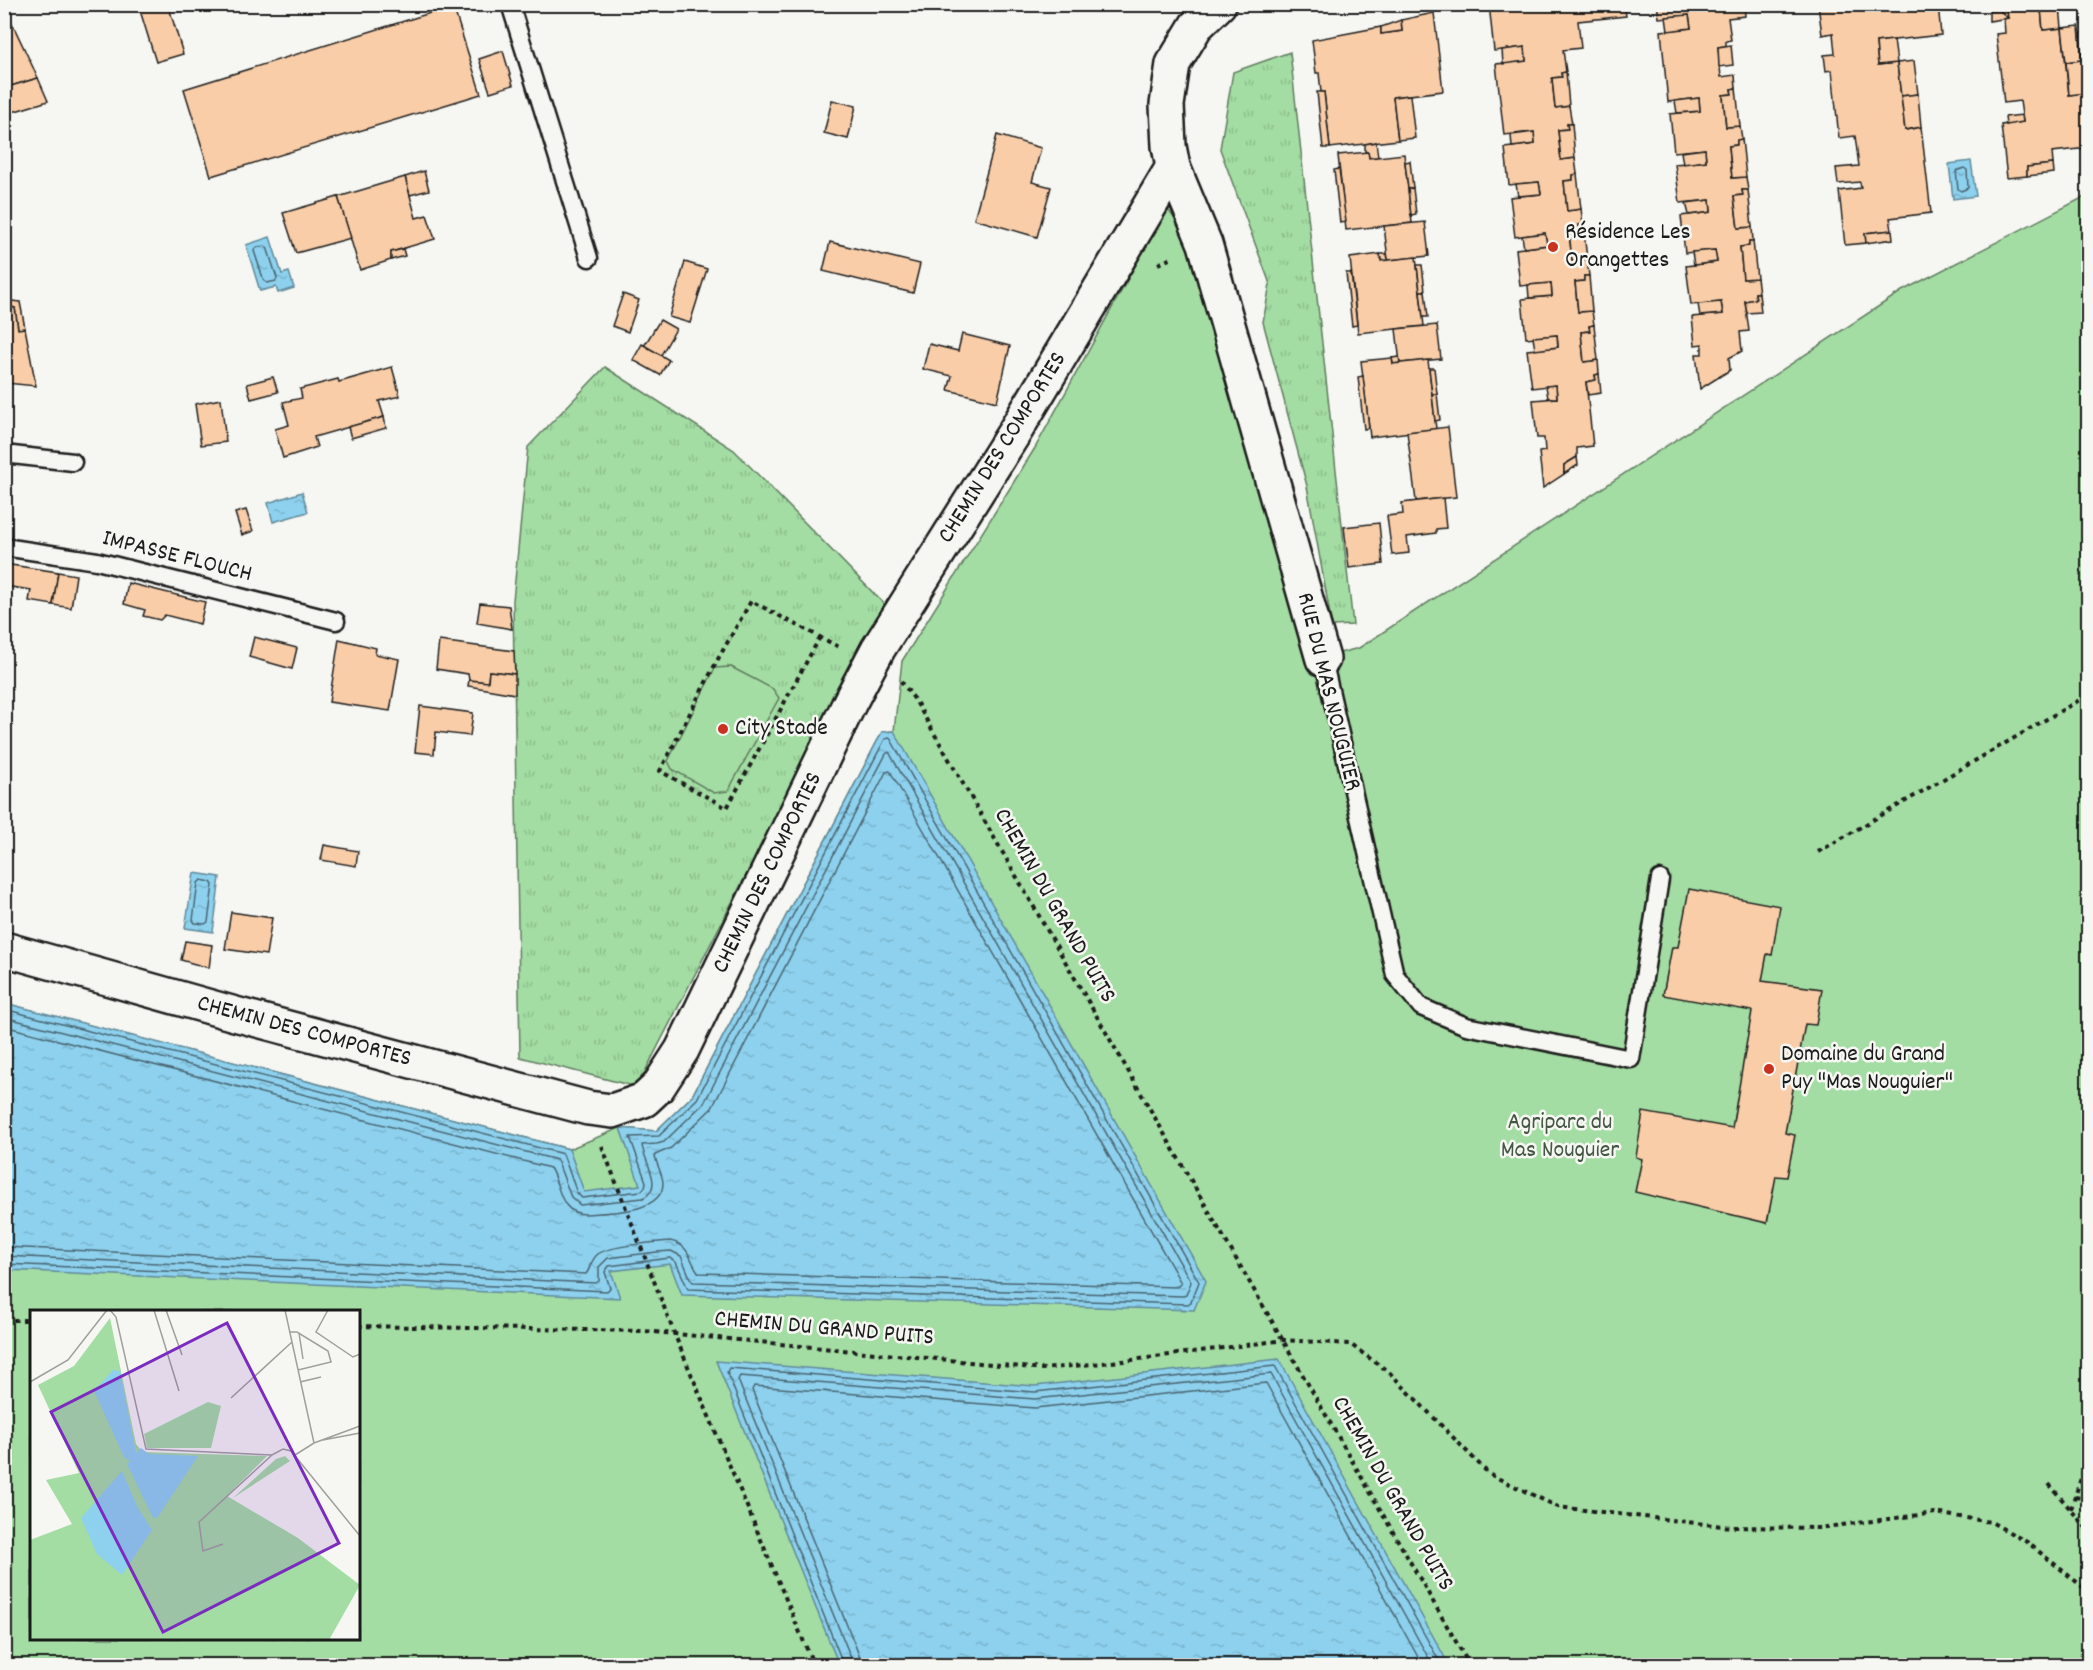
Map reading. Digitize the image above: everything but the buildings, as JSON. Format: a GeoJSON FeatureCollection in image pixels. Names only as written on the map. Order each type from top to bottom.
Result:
{"type":"FeatureCollection","features":[{"type":"Feature","properties":{"kind":"street"},"geometry":{"type":"LineString","coordinates":[[1173,167],[1169,146],[1167,105],[1173,64],[1196,26],[1219,4]]}},
{"type":"Feature","properties":{"kind":"street","name":"CHEMIN DES COMPORTES"},"geometry":{"type":"LineString","coordinates":[[4,949],[235,1014],[588,1108],[612,1111],[644,1100],[658,1087],[682,1050],[850,702],[878,649],[1014,433],[1173,167]]}},
{"type":"Feature","properties":{"kind":"street","name":"RUE DU MAS NOUGUIER"},"geometry":{"type":"LineString","coordinates":[[1173,167],[1180,190],[1205,244],[1323,659]]}},
{"type":"Feature","properties":{"kind":"lane"},"geometry":{"type":"LineString","coordinates":[[510,4],[589,258]]}},
{"type":"Feature","properties":{"kind":"lane"},"geometry":{"type":"LineString","coordinates":[[4,454],[73,462]]}},
{"type":"Feature","properties":{"kind":"lane","name":"IMPASSE FLOUCH"},"geometry":{"type":"LineString","coordinates":[[4,547],[97,561],[336,621]]}},
{"type":"Feature","properties":{"kind":"lane","name":"RUE DU MAS NOUGUIER"},"geometry":{"type":"LineString","coordinates":[[1323,659],[1395,975],[1421,1007],[1466,1026],[1631,1059],[1660,879]]}},
{"type":"Feature","properties":{"kind":"path","name":"CHEMIN DU GRAND PUITS"},"geometry":{"type":"LineString","coordinates":[[878,649],[921,710],[1470,1665]]}},
{"type":"Feature","properties":{"kind":"path"},"geometry":{"type":"LineString","coordinates":[[1818,852],[2088,695]]}},
{"type":"Feature","properties":{"kind":"path"},"geometry":{"type":"LineString","coordinates":[[617,1184],[674,1333],[814,1665]]}},
{"type":"Feature","properties":{"kind":"path"},"geometry":{"type":"LineString","coordinates":[[4,1320],[30,1320]]}},
{"type":"Feature","properties":{"kind":"path","name":"CHEMIN DU GRAND PUITS"},"geometry":{"type":"LineString","coordinates":[[360,1326],[644,1330],[1043,1369],[1284,1340],[1350,1344],[1389,1372],[1489,1474],[1558,1507],[1731,1527],[1818,1528],[1935,1513],[1991,1522],[2027,1542],[2088,1591]]}},
{"type":"Feature","properties":{"kind":"path"},"geometry":{"type":"LineString","coordinates":[[2071,1509],[2088,1456]]}},
{"type":"Feature","properties":{"kind":"path"},"geometry":{"type":"LineString","coordinates":[[2049,1484],[2088,1530]]}},
{"type":"Feature","properties":{"kind":"path"},"geometry":{"type":"LineString","coordinates":[[2075,1497],[2088,1499]]}},
{"type":"Feature","properties":{"kind":"green space"},"geometry":{"type":"Polygon","coordinates":[[[1290,52],[1353,625],[1332,626],[1307,486],[1263,322],[1270,284],[1220,149],[1233,72],[1290,52]]]}},
{"type":"Feature","properties":{"kind":"green space","name":"Agriparc du Mas Nouguier"},"geometry":{"type":"Polygon","coordinates":[[[2088,195],[2088,1665],[5,1665],[4,1003],[569,1149],[620,1128],[656,1131],[692,1096],[882,732],[894,731],[902,661],[1035,448],[1167,208],[1194,247],[1305,662],[1359,648],[1902,291],[2088,195]]]}},
{"type":"Feature","properties":{"kind":"green space"},"geometry":{"type":"Polygon","coordinates":[[[605,367],[734,450],[885,605],[637,1087],[520,1057],[513,601],[528,447],[605,367]]]}},
{"type":"Feature","properties":{"kind":"green space","name":"City Stade"},"geometry":{"type":"Polygon","coordinates":[[[731,667],[773,689],[779,698],[728,791],[714,793],[672,769],[668,761],[715,668],[731,667]]]}},
{"type":"Feature","properties":{"kind":"water"},"geometry":{"type":"Polygon","coordinates":[[[1971,161],[1976,196],[1953,199],[1949,164],[1971,161]]]}},
{"type":"Feature","properties":{"kind":"water"},"geometry":{"type":"Polygon","coordinates":[[[270,237],[282,274],[289,272],[294,288],[278,293],[276,287],[260,291],[246,245],[270,237]]]}},
{"type":"Feature","properties":{"kind":"water"},"geometry":{"type":"Polygon","coordinates":[[[302,492],[308,512],[273,522],[268,503],[302,492]]]}},
{"type":"Feature","properties":{"kind":"water"},"geometry":{"type":"Polygon","coordinates":[[[894,731],[1206,1281],[1194,1310],[682,1295],[670,1264],[611,1271],[620,1298],[7,1270],[4,1264],[5,1003],[569,1149],[584,1192],[640,1185],[620,1128],[656,1131],[692,1096],[882,732],[894,731]]]}},
{"type":"Feature","properties":{"kind":"water"},"geometry":{"type":"Polygon","coordinates":[[[194,873],[220,877],[213,932],[185,928],[194,873]]]}},
{"type":"Feature","properties":{"kind":"water"},"geometry":{"type":"Polygon","coordinates":[[[1279,1359],[1449,1665],[839,1665],[716,1361],[1035,1386],[1279,1359]]]}},
{"type":"Feature","properties":{"kind":"place","name":"Résidence Les Orangettes"},"geometry":{"type":"Point","coordinates":[1553,247]}},
{"type":"Feature","properties":{"kind":"place","name":"City Stade"},"geometry":{"type":"Point","coordinates":[723,729]}},
{"type":"Feature","properties":{"kind":"place","name":"Domaine du Grand Puy \"Mas Nouguier\""},"geometry":{"type":"Point","coordinates":[1769,1069]}}]}
